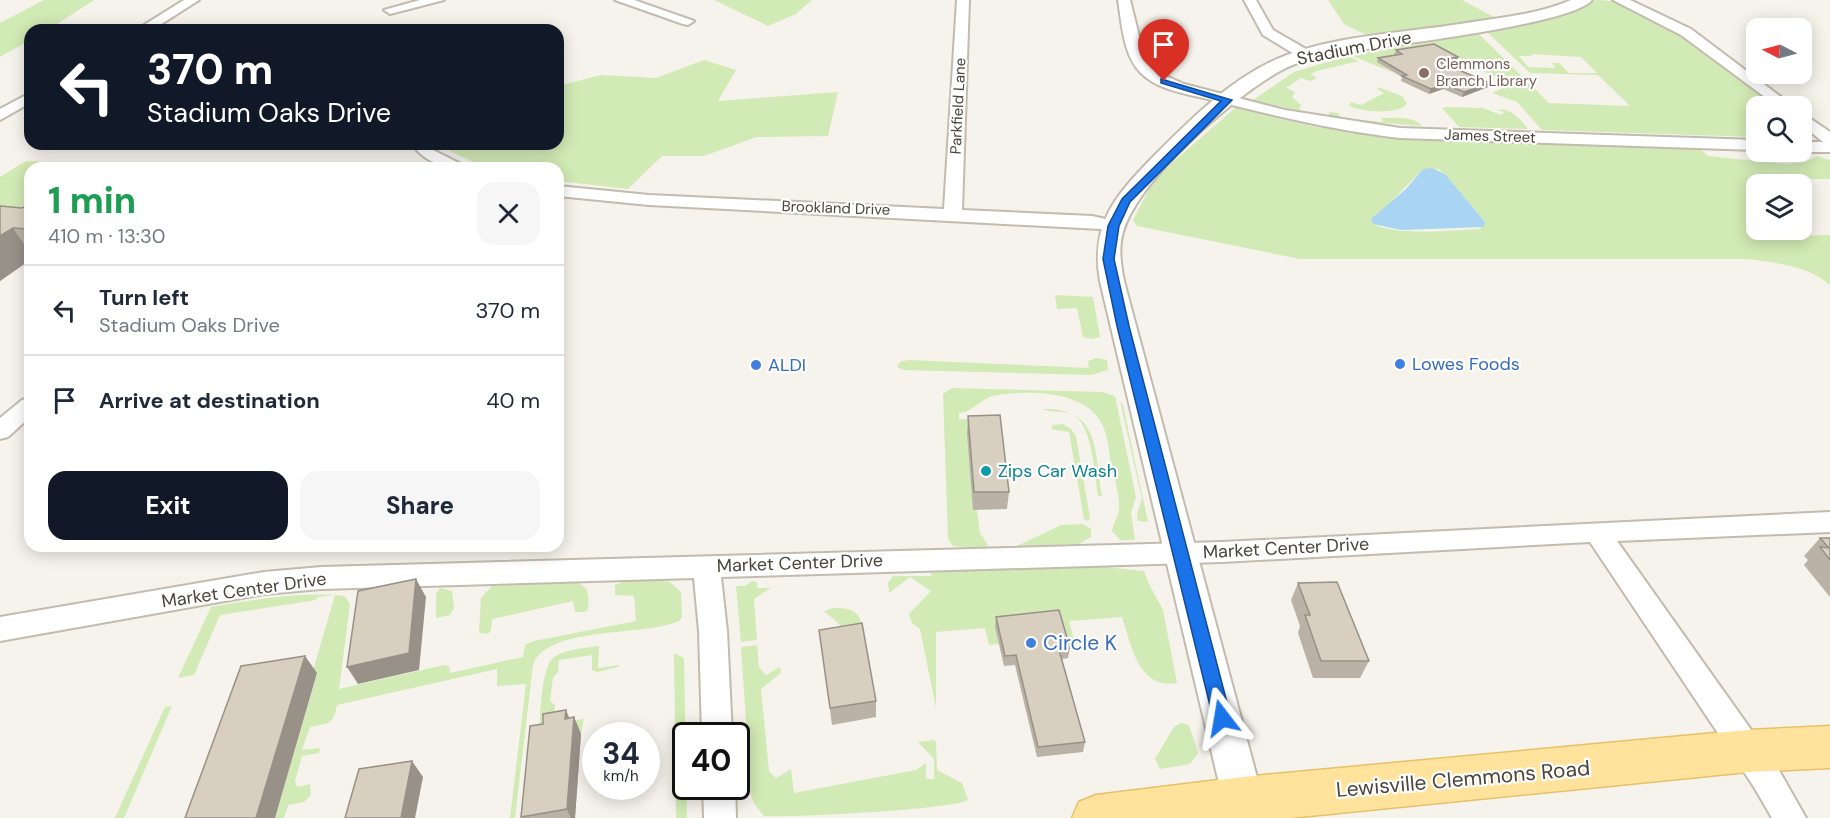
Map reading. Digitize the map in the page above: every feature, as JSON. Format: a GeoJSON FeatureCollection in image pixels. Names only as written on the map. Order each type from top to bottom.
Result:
{"type":"FeatureCollection","features":[{"type":"Feature","properties":{"kind":"main road","name":"Lewisville Clemmons Road"},"geometry":{"type":"LineString","coordinates":[[1096,818],[1245,809],[1748,751],[1830,747]]}},
{"type":"Feature","properties":{"kind":"street"},"geometry":{"type":"LineString","coordinates":[[153,24],[193,0]]}},
{"type":"Feature","properties":{"kind":"street"},"geometry":{"type":"LineString","coordinates":[[380,0],[391,16],[438,0]]}},
{"type":"Feature","properties":{"kind":"street"},"geometry":{"type":"LineString","coordinates":[[621,0],[688,21]]}},
{"type":"Feature","properties":{"kind":"street","name":"Parkfield Lane"},"geometry":{"type":"LineString","coordinates":[[953,213],[963,0]]}},
{"type":"Feature","properties":{"kind":"street","name":"James Street"},"geometry":{"type":"LineString","coordinates":[[1124,0],[1136,53],[1145,69],[1177,86],[1304,120],[1381,131],[1746,145]]}},
{"type":"Feature","properties":{"kind":"street"},"geometry":{"type":"LineString","coordinates":[[1250,0],[1268,32],[1306,55]]}},
{"type":"Feature","properties":{"kind":"street","name":"Stadium Drive"},"geometry":{"type":"LineString","coordinates":[[1245,809],[1179,553],[1115,289],[1109,259],[1113,226],[1126,201],[1138,187],[1228,100],[1261,75],[1306,55],[1382,40],[1532,17],[1562,10],[1584,0]]}},
{"type":"Feature","properties":{"kind":"street"},"geometry":{"type":"LineString","coordinates":[[1619,0],[1654,13],[1692,34],[1773,96]]}},
{"type":"Feature","properties":{"kind":"street"},"geometry":{"type":"LineString","coordinates":[[0,115],[24,101]]}},
{"type":"Feature","properties":{"kind":"street"},"geometry":{"type":"LineString","coordinates":[[1812,126],[1830,140]]}},
{"type":"Feature","properties":{"kind":"street"},"geometry":{"type":"LineString","coordinates":[[1812,147],[1830,147]]}},
{"type":"Feature","properties":{"kind":"street"},"geometry":{"type":"LineString","coordinates":[[425,150],[447,162]]}},
{"type":"Feature","properties":{"kind":"street","name":"Brookland Drive"},"geometry":{"type":"LineString","coordinates":[[564,192],[650,200],[1092,221],[1113,226]]}},
{"type":"Feature","properties":{"kind":"street"},"geometry":{"type":"LineString","coordinates":[[0,431],[24,410]]}},
{"type":"Feature","properties":{"kind":"street","name":"Market Center Drive"},"geometry":{"type":"LineString","coordinates":[[0,629],[293,580],[1179,553],[1830,522]]}},
{"type":"Feature","properties":{"kind":"street"},"geometry":{"type":"LineString","coordinates":[[1597,532],[1748,751],[1790,818]]}},
{"type":"Feature","properties":{"kind":"street","name":"Market Center Drive"},"geometry":{"type":"LineString","coordinates":[[706,566],[713,631],[716,722]]}},
{"type":"Feature","properties":{"kind":"street"},"geometry":{"type":"LineString","coordinates":[[719,800],[720,818]]}},
{"type":"Feature","properties":{"kind":"green space"},"geometry":{"type":"Polygon","coordinates":[[[44,0],[94,0],[57,24],[24,24],[24,43],[0,57],[0,23],[44,0]]]}},
{"type":"Feature","properties":{"kind":"green space"},"geometry":{"type":"Polygon","coordinates":[[[714,0],[812,0],[796,14],[768,26],[714,0]]]}},
{"type":"Feature","properties":{"kind":"green space"},"geometry":{"type":"Polygon","coordinates":[[[1328,0],[1462,0],[1496,18],[1370,37],[1344,24],[1328,0]]]}},
{"type":"Feature","properties":{"kind":"green space"},"geometry":{"type":"Polygon","coordinates":[[[1596,0],[1619,3],[1669,24],[1746,80],[1746,84],[1752,84],[1767,96],[1746,96],[1746,137],[1542,130],[1517,102],[1492,93],[1507,86],[1504,81],[1469,64],[1434,66],[1465,61],[1448,51],[1378,62],[1394,73],[1350,55],[1479,34],[1549,103],[1630,106],[1598,75],[1530,73],[1484,29],[1576,9],[1596,0]],[[1531,54],[1532,56],[1519,56],[1528,67],[1555,68],[1552,63],[1559,63],[1569,73],[1597,73],[1581,57],[1531,54]]]}},
{"type":"Feature","properties":{"kind":"green space"},"geometry":{"type":"Polygon","coordinates":[[[1347,56],[1359,61],[1317,71],[1311,74],[1317,78],[1310,81],[1301,78],[1286,88],[1295,92],[1292,97],[1301,105],[1299,110],[1328,116],[1330,112],[1338,113],[1340,118],[1383,122],[1381,118],[1403,118],[1414,120],[1422,126],[1334,119],[1253,100],[1294,72],[1347,56]]]}},
{"type":"Feature","properties":{"kind":"green space"},"geometry":{"type":"Polygon","coordinates":[[[704,60],[736,70],[718,101],[838,92],[828,136],[757,137],[704,156],[662,156],[628,189],[564,182],[564,162],[474,162],[449,151],[564,150],[564,84],[601,75],[656,78],[704,60]]]}},
{"type":"Feature","properties":{"kind":"green space"},"geometry":{"type":"Polygon","coordinates":[[[1378,87],[1402,96],[1407,104],[1396,110],[1388,111],[1362,110],[1349,106],[1351,102],[1361,105],[1384,93],[1377,89],[1378,87]]]}},
{"type":"Feature","properties":{"kind":"green space"},"geometry":{"type":"Polygon","coordinates":[[[1235,108],[1311,126],[1382,135],[1698,147],[1708,156],[1746,160],[1746,162],[1785,164],[1812,162],[1812,158],[1817,156],[1830,160],[1830,179],[1812,179],[1812,174],[1746,174],[1746,240],[1812,240],[1812,236],[1830,235],[1830,285],[1803,269],[1749,259],[1300,259],[1137,226],[1133,220],[1151,185],[1173,162],[1235,108]],[[1423,169],[1371,222],[1392,230],[1407,231],[1480,229],[1485,222],[1445,174],[1438,169],[1423,169]]]}},
{"type":"Feature","properties":{"kind":"green space"},"geometry":{"type":"Polygon","coordinates":[[[1442,108],[1483,108],[1501,115],[1504,112],[1497,110],[1511,112],[1528,129],[1459,127],[1442,108]]]}},
{"type":"Feature","properties":{"kind":"green space"},"geometry":{"type":"Polygon","coordinates":[[[24,162],[24,205],[13,211],[0,212],[0,177],[24,162]]]}},
{"type":"Feature","properties":{"kind":"green space"},"geometry":{"type":"Polygon","coordinates":[[[1055,295],[1093,297],[1100,337],[1093,339],[1083,337],[1077,308],[1057,309],[1055,295]]]}},
{"type":"Feature","properties":{"kind":"green space"},"geometry":{"type":"Polygon","coordinates":[[[1096,358],[1107,360],[1108,370],[1091,375],[903,370],[897,367],[900,362],[908,360],[1089,368],[1088,361],[1096,358]]]}},
{"type":"Feature","properties":{"kind":"green space"},"geometry":{"type":"Polygon","coordinates":[[[952,388],[1102,392],[1115,396],[1136,497],[1131,513],[1135,540],[1120,540],[1112,531],[1119,510],[1119,498],[1106,434],[1094,413],[1084,405],[1056,395],[1011,393],[992,396],[969,410],[959,413],[959,419],[968,419],[973,510],[977,510],[980,533],[988,545],[984,549],[953,546],[948,539],[943,394],[952,388]]]}},
{"type":"Feature","properties":{"kind":"green space"},"geometry":{"type":"Polygon","coordinates":[[[1120,401],[1123,405],[1148,522],[1138,521],[1137,514],[1142,499],[1120,401]]]}},
{"type":"Feature","properties":{"kind":"green space"},"geometry":{"type":"Polygon","coordinates":[[[1043,409],[1062,411],[1068,413],[1049,411],[1043,409]]]}},
{"type":"Feature","properties":{"kind":"green space"},"geometry":{"type":"Polygon","coordinates":[[[1074,415],[1085,424],[1091,435],[1102,496],[1098,496],[1089,440],[1085,429],[1074,415]]]}},
{"type":"Feature","properties":{"kind":"green space"},"geometry":{"type":"Polygon","coordinates":[[[1063,424],[1076,436],[1090,518],[1088,521],[1084,519],[1069,432],[1051,429],[1053,425],[1063,424]]]}},
{"type":"Feature","properties":{"kind":"green space"},"geometry":{"type":"Polygon","coordinates":[[[1083,524],[1091,529],[1091,537],[1079,544],[1017,546],[1061,525],[1083,524]]]}},
{"type":"Feature","properties":{"kind":"green space"},"geometry":{"type":"Polygon","coordinates":[[[1094,566],[1144,571],[1163,610],[1177,683],[1164,683],[1153,679],[1145,672],[1133,652],[1122,617],[1069,621],[1074,640],[1063,642],[996,628],[999,644],[989,645],[985,628],[936,632],[936,708],[920,629],[912,623],[909,614],[931,591],[910,577],[889,593],[888,583],[893,576],[931,576],[931,570],[1094,566]]]}},
{"type":"Feature","properties":{"kind":"green space"},"geometry":{"type":"Polygon","coordinates":[[[626,581],[670,582],[681,592],[682,617],[679,621],[663,626],[576,638],[542,652],[533,665],[515,818],[510,818],[526,684],[497,686],[497,669],[337,705],[334,717],[329,722],[310,727],[302,750],[320,748],[319,753],[302,756],[295,781],[297,787],[310,784],[311,795],[304,802],[288,805],[284,818],[275,818],[317,674],[312,674],[335,595],[345,596],[350,604],[339,689],[444,665],[449,666],[450,673],[523,657],[525,645],[534,641],[636,621],[634,596],[615,595],[615,585],[626,581]]]}},
{"type":"Feature","properties":{"kind":"green space"},"geometry":{"type":"Polygon","coordinates":[[[752,581],[757,582],[757,588],[771,588],[754,599],[757,640],[741,642],[736,586],[745,586],[752,581]]]}},
{"type":"Feature","properties":{"kind":"green space"},"geometry":{"type":"Polygon","coordinates":[[[577,583],[588,593],[588,609],[585,612],[575,612],[573,601],[492,619],[491,630],[488,634],[479,633],[481,598],[492,586],[577,583]]]}},
{"type":"Feature","properties":{"kind":"green space"},"geometry":{"type":"Polygon","coordinates":[[[440,588],[452,591],[454,608],[450,615],[436,618],[436,594],[440,588]]]}},
{"type":"Feature","properties":{"kind":"green space"},"geometry":{"type":"Polygon","coordinates":[[[334,595],[317,597],[316,600],[220,615],[194,675],[178,678],[211,607],[278,597],[334,595]]]}},
{"type":"Feature","properties":{"kind":"green space"},"geometry":{"type":"Polygon","coordinates":[[[833,608],[852,611],[861,620],[862,626],[841,629],[839,624],[824,611],[833,608]]]}},
{"type":"Feature","properties":{"kind":"green space"},"geometry":{"type":"Polygon","coordinates":[[[757,645],[759,667],[766,675],[780,667],[781,673],[761,689],[769,771],[776,778],[791,769],[794,793],[916,770],[926,763],[926,779],[934,779],[934,759],[918,742],[934,740],[937,770],[962,783],[968,800],[955,804],[901,810],[764,816],[755,805],[751,795],[750,722],[746,722],[741,647],[757,645]]]}},
{"type":"Feature","properties":{"kind":"green space"},"geometry":{"type":"Polygon","coordinates":[[[599,646],[598,668],[619,665],[597,672],[592,670],[592,655],[559,660],[558,672],[553,678],[550,701],[555,705],[554,723],[584,719],[581,734],[538,743],[543,684],[549,663],[554,657],[576,649],[599,646]]]}},
{"type":"Feature","properties":{"kind":"green space"},"geometry":{"type":"Polygon","coordinates":[[[674,653],[684,658],[685,722],[675,722],[674,653]]]}},
{"type":"Feature","properties":{"kind":"green space"},"geometry":{"type":"Polygon","coordinates":[[[172,706],[124,818],[115,818],[165,707],[172,706]]]}},
{"type":"Feature","properties":{"kind":"green space"},"geometry":{"type":"Polygon","coordinates":[[[1181,723],[1189,725],[1198,753],[1190,764],[1160,769],[1155,759],[1174,727],[1181,723]]]}},
{"type":"Feature","properties":{"kind":"green space"},"geometry":{"type":"Polygon","coordinates":[[[676,800],[687,800],[687,818],[676,818],[676,800]]]}},
{"type":"Feature","properties":{"kind":"water"},"geometry":{"type":"Polygon","coordinates":[[[1432,168],[1445,174],[1485,222],[1484,227],[1401,230],[1373,224],[1371,219],[1406,189],[1423,169],[1432,168]]]}},
{"type":"Feature","properties":{"kind":"building","name":"Clemmons Branch Library"},"geometry":{"type":"Polygon","coordinates":[[[1434,44],[1458,57],[1437,61],[1490,83],[1464,92],[1445,84],[1431,89],[1402,76],[1407,75],[1378,58],[1402,54],[1396,50],[1434,44]]]}},
{"type":"Feature","properties":{"kind":"building"},"geometry":{"type":"Polygon","coordinates":[[[0,206],[24,206],[24,229],[13,228],[0,236],[0,206]]]}},
{"type":"Feature","properties":{"kind":"building","name":"Zips Car Wash"},"geometry":{"type":"Polygon","coordinates":[[[1000,415],[1009,492],[974,492],[968,416],[1000,415]]]}},
{"type":"Feature","properties":{"kind":"building"},"geometry":{"type":"Polygon","coordinates":[[[1820,538],[1830,538],[1830,560],[1820,547],[1829,548],[1820,538]]]}},
{"type":"Feature","properties":{"kind":"building"},"geometry":{"type":"Polygon","coordinates":[[[416,579],[409,653],[347,667],[358,591],[416,579]]]}},
{"type":"Feature","properties":{"kind":"building"},"geometry":{"type":"Polygon","coordinates":[[[1337,582],[1369,661],[1321,661],[1305,615],[1310,615],[1298,583],[1337,582]]]}},
{"type":"Feature","properties":{"kind":"building"},"geometry":{"type":"Polygon","coordinates":[[[1059,610],[1070,648],[1059,650],[1085,742],[1038,747],[1016,655],[1005,656],[996,617],[1059,610]]]}},
{"type":"Feature","properties":{"kind":"building"},"geometry":{"type":"Polygon","coordinates":[[[862,623],[876,701],[830,708],[819,630],[862,623]]]}},
{"type":"Feature","properties":{"kind":"building"},"geometry":{"type":"Polygon","coordinates":[[[305,656],[256,818],[185,818],[241,666],[305,656]]]}},
{"type":"Feature","properties":{"kind":"building"},"geometry":{"type":"Polygon","coordinates":[[[566,710],[565,719],[574,717],[567,809],[521,817],[530,726],[543,724],[543,714],[566,710]]]}},
{"type":"Feature","properties":{"kind":"building"},"geometry":{"type":"Polygon","coordinates":[[[412,761],[401,818],[345,818],[359,769],[412,761]]]}},
{"type":"Feature","properties":{"kind":"place","name":"Clemmons Branch Library"},"geometry":{"type":"Point","coordinates":[1424,73]}},
{"type":"Feature","properties":{"kind":"place","name":"Lowes Foods"},"geometry":{"type":"Point","coordinates":[1400,364]}},
{"type":"Feature","properties":{"kind":"place","name":"ALDI"},"geometry":{"type":"Point","coordinates":[756,365]}},
{"type":"Feature","properties":{"kind":"place","name":"Zips Car Wash"},"geometry":{"type":"Point","coordinates":[986,471]}},
{"type":"Feature","properties":{"kind":"place","name":"Circle K"},"geometry":{"type":"Point","coordinates":[1031,643]}},
{"type":"Feature","properties":{"kind":"route"},"geometry":{"type":"LineString","coordinates":[[1164,81],[1228,100],[1151,173],[1126,201],[1113,226],[1109,259],[1123,326],[1222,718]]}}]}
